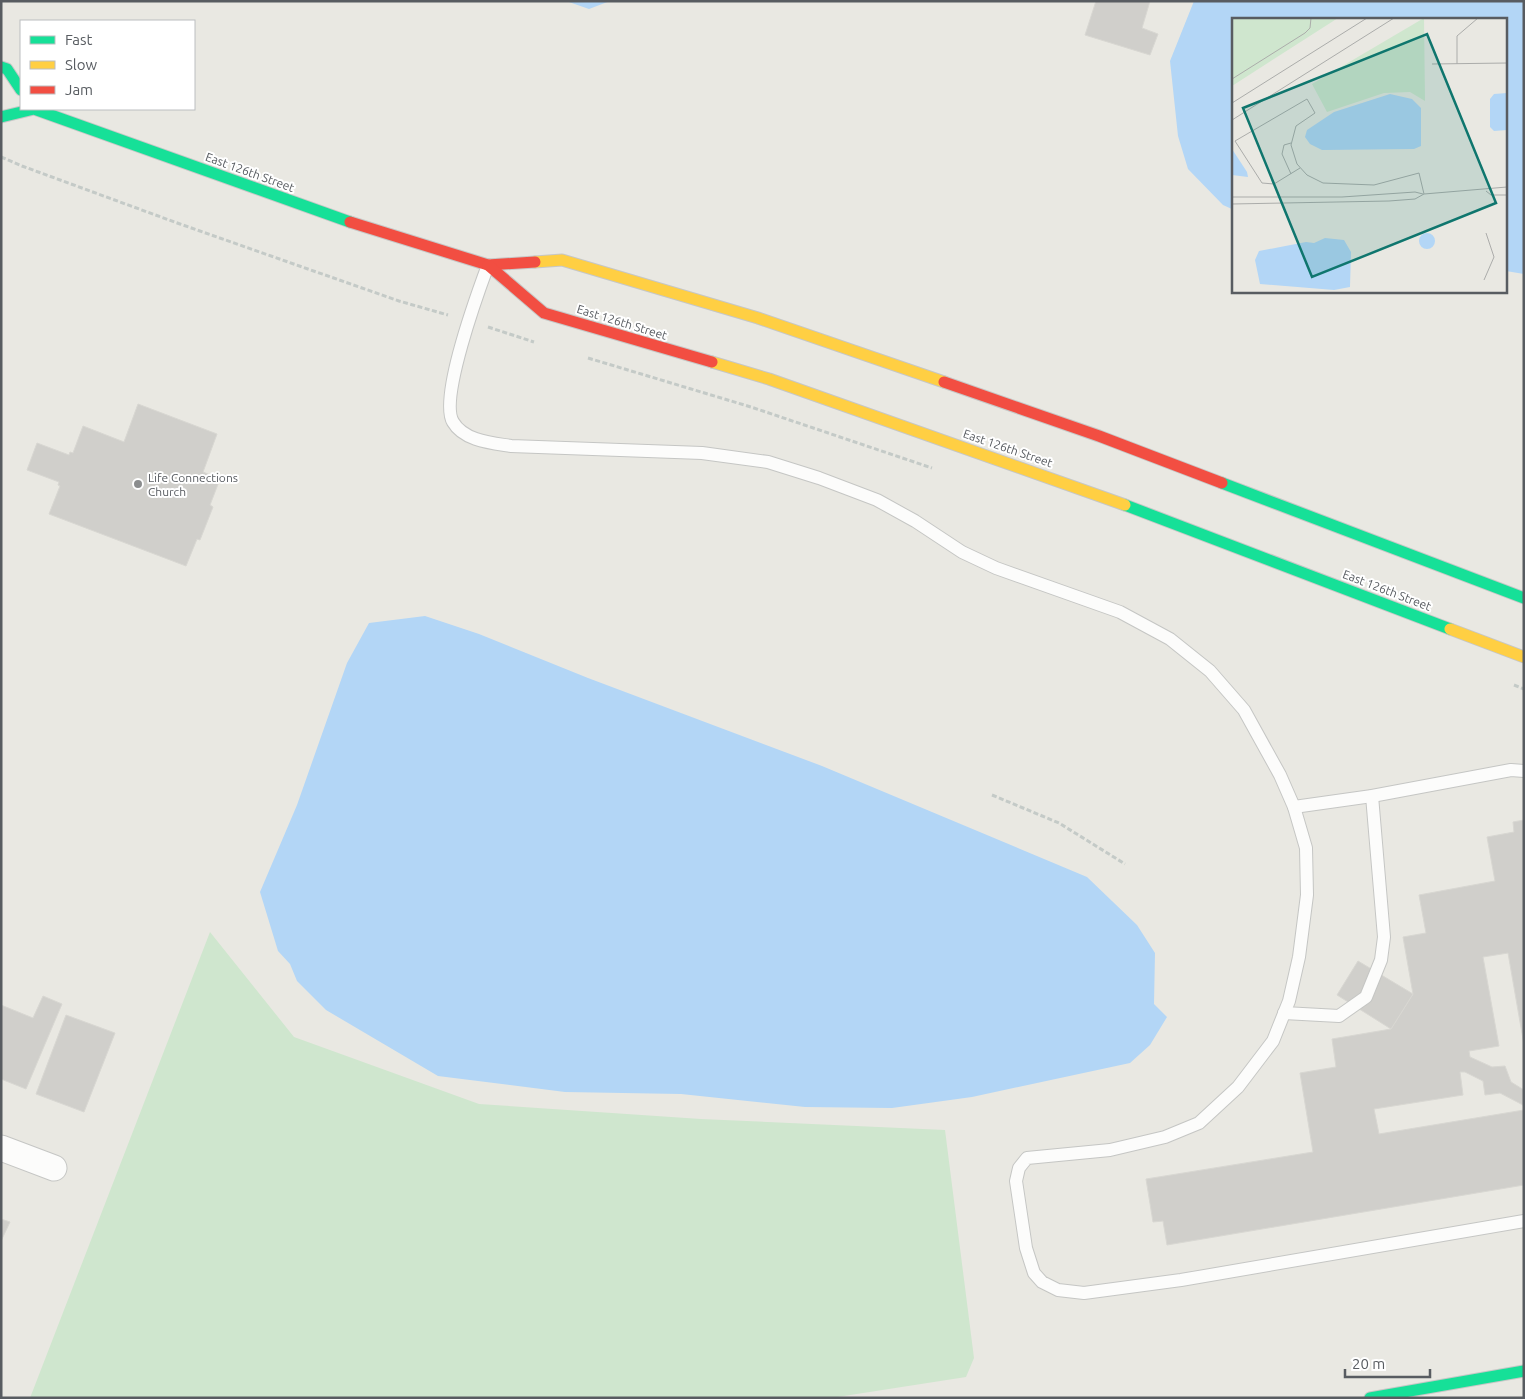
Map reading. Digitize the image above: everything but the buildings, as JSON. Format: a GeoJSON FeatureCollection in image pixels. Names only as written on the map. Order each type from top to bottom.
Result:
{"type":"FeatureCollection","features":[{"type":"Feature","properties":{"kind":"main road"},"geometry":{"type":"LineString","coordinates":[[1,67],[7,69],[20,88]]}},
{"type":"Feature","properties":{"kind":"main road","name":"East 126th Street"},"geometry":{"type":"LineString","coordinates":[[1,117],[30,110]]}},
{"type":"Feature","properties":{"kind":"main road","name":"East 126th Street"},"geometry":{"type":"LineString","coordinates":[[37,110],[258,190],[377,231],[488,266],[562,260],[758,318],[1099,436],[1524,598]]}},
{"type":"Feature","properties":{"kind":"main road","name":"East 126th Street"},"geometry":{"type":"LineString","coordinates":[[488,266],[544,313],[769,379],[1041,474],[1524,657]]}},
{"type":"Feature","properties":{"kind":"main road"},"geometry":{"type":"LineString","coordinates":[[1370,1398],[1524,1371]]}},
{"type":"Feature","properties":{"kind":"street"},"geometry":{"type":"LineString","coordinates":[[1,1148],[54,1168]]}},
{"type":"Feature","properties":{"kind":"lane"},"geometry":{"type":"LineString","coordinates":[[488,266],[468,321],[454,374],[450,406],[452,421],[463,433],[482,441],[512,446],[702,453],[768,462],[819,478],[876,500],[915,521],[970,556],[996,568],[1120,612],[1170,639],[1210,671],[1244,710],[1280,775],[1294,807],[1306,848],[1307,896],[1299,956],[1289,1001],[1273,1040],[1238,1087],[1198,1123],[1165,1137],[1110,1150],[1027,1158],[1019,1168],[1016,1181],[1026,1248],[1034,1273],[1042,1282],[1058,1290],[1084,1293],[1181,1280],[1524,1221]]}},
{"type":"Feature","properties":{"kind":"lane"},"geometry":{"type":"LineString","coordinates":[[1294,807],[1372,796],[1501,772],[1524,770]]}},
{"type":"Feature","properties":{"kind":"lane"},"geometry":{"type":"LineString","coordinates":[[1284,1013],[1339,1016],[1366,997],[1381,960],[1384,937],[1372,796]]}},
{"type":"Feature","properties":{"kind":"path"},"geometry":{"type":"LineString","coordinates":[[1,157],[180,224],[399,300],[542,344]]}},
{"type":"Feature","properties":{"kind":"path"},"geometry":{"type":"LineString","coordinates":[[580,355],[751,407],[938,470]]}},
{"type":"Feature","properties":{"kind":"path"},"geometry":{"type":"LineString","coordinates":[[1506,682],[1524,689]]}},
{"type":"Feature","properties":{"kind":"path"},"geometry":{"type":"LineString","coordinates":[[992,794],[1059,824],[1125,864]]}},
{"type":"Feature","properties":{"kind":"green space"},"geometry":{"type":"Polygon","coordinates":[[[210,932],[294,1037],[479,1104],[701,1119],[945,1130],[974,1358],[966,1377],[831,1398],[30,1398],[210,932]]]}},
{"type":"Feature","properties":{"kind":"water"},"geometry":{"type":"Polygon","coordinates":[[[566,1],[610,1],[589,9],[566,1]]]}},
{"type":"Feature","properties":{"kind":"water"},"geometry":{"type":"Polygon","coordinates":[[[1194,1],[1524,1],[1524,274],[1508,271],[1508,18],[1232,18],[1232,209],[1223,205],[1188,169],[1178,136],[1170,61],[1194,1]]]}},
{"type":"Feature","properties":{"kind":"water"},"geometry":{"type":"Polygon","coordinates":[[[425,616],[479,634],[588,678],[822,766],[1087,877],[1137,925],[1155,953],[1154,1004],[1167,1017],[1150,1045],[1130,1063],[972,1097],[892,1108],[805,1107],[681,1094],[565,1092],[438,1076],[326,1010],[297,981],[290,964],[278,951],[260,892],[297,805],[347,663],[369,623],[425,616]]]}},
{"type":"Feature","properties":{"kind":"traffic: fast"},"geometry":{"type":"LineString","coordinates":[[1,67],[7,69],[20,88]]}},
{"type":"Feature","properties":{"kind":"traffic: fast"},"geometry":{"type":"LineString","coordinates":[[1,117],[30,110]]}},
{"type":"Feature","properties":{"kind":"traffic: fast"},"geometry":{"type":"LineString","coordinates":[[37,110],[350,222]]}},
{"type":"Feature","properties":{"kind":"traffic: fast"},"geometry":{"type":"LineString","coordinates":[[1222,483],[1524,598]]}},
{"type":"Feature","properties":{"kind":"traffic: fast"},"geometry":{"type":"LineString","coordinates":[[1125,505],[1450,629]]}},
{"type":"Feature","properties":{"kind":"traffic: fast"},"geometry":{"type":"LineString","coordinates":[[1370,1398],[1524,1371]]}},
{"type":"Feature","properties":{"kind":"traffic: slow"},"geometry":{"type":"LineString","coordinates":[[535,262],[562,260],[758,318],[944,382]]}},
{"type":"Feature","properties":{"kind":"traffic: slow"},"geometry":{"type":"LineString","coordinates":[[712,362],[769,379],[1125,505]]}},
{"type":"Feature","properties":{"kind":"traffic: slow"},"geometry":{"type":"LineString","coordinates":[[1450,629],[1524,657]]}},
{"type":"Feature","properties":{"kind":"traffic: jam"},"geometry":{"type":"LineString","coordinates":[[350,222],[488,265],[535,262]]}},
{"type":"Feature","properties":{"kind":"traffic: jam"},"geometry":{"type":"LineString","coordinates":[[488,265],[544,313],[712,362]]}},
{"type":"Feature","properties":{"kind":"traffic: jam"},"geometry":{"type":"LineString","coordinates":[[944,382],[1099,436],[1222,483]]}},
{"type":"Feature","properties":{"kind":"place","name":"Life Connections Church"},"geometry":{"type":"Point","coordinates":[138,484]}}]}
